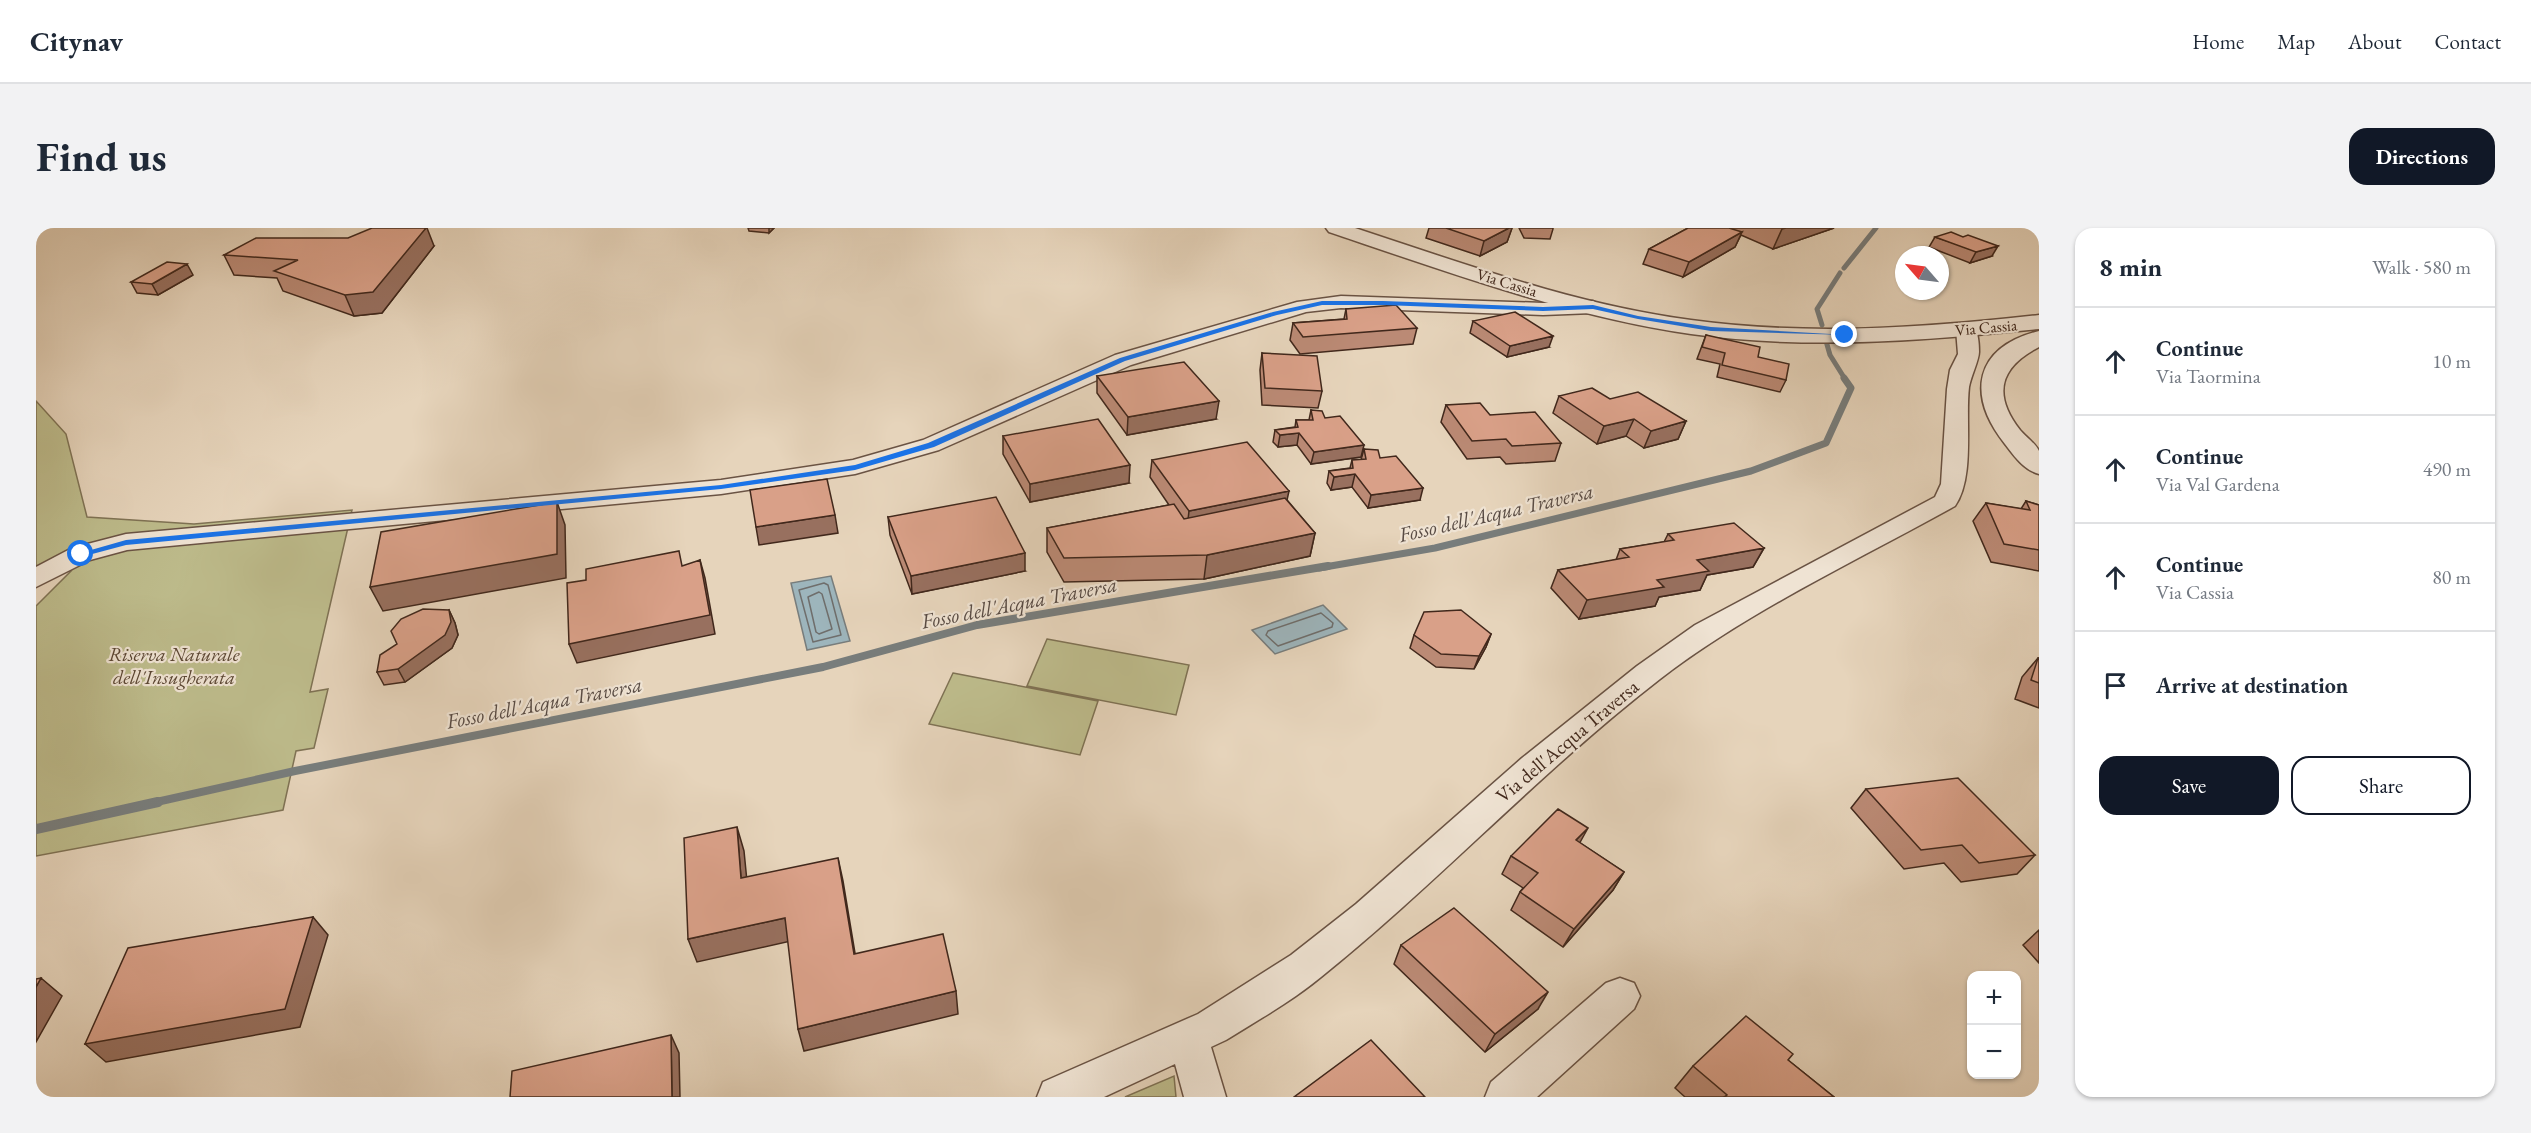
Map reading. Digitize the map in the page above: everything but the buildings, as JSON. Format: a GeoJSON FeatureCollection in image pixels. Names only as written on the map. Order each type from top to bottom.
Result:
{"type":"FeatureCollection","features":[{"type":"Feature","properties":{"kind":"street","name":"Via Cassia"},"geometry":{"type":"LineString","coordinates":[[1336,228],[1593,307],[1669,323],[1753,333],[1825,335],[1979,328],[2039,322]]}},
{"type":"Feature","properties":{"kind":"street"},"geometry":{"type":"LineString","coordinates":[[36,578],[81,554],[126,542],[721,487],[855,467],[931,445],[1123,360],[1304,306],[1341,302],[1543,309],[1593,307]]}},
{"type":"Feature","properties":{"kind":"street"},"geometry":{"type":"LineString","coordinates":[[1979,328],[2033,341]]}},
{"type":"Feature","properties":{"kind":"street","name":"Via dell'Acqua Traversa"},"geometry":{"type":"LineString","coordinates":[[1058,1097],[1212,1027],[1259,999],[1334,944],[1534,767],[1677,651],[1705,632],[1946,501],[1953,484],[1961,370],[1979,328]]}},
{"type":"Feature","properties":{"kind":"street"},"geometry":{"type":"LineString","coordinates":[[2033,341],[1999,365],[1995,373],[1993,398],[1995,408],[2005,427],[2039,466]]}},
{"type":"Feature","properties":{"kind":"street"},"geometry":{"type":"LineString","coordinates":[[1506,1097],[1620,996]]}},
{"type":"Feature","properties":{"kind":"street"},"geometry":{"type":"LineString","coordinates":[[1188,1037],[1205,1097]]}},
{"type":"Feature","properties":{"kind":"green space","name":"Riserva Naturale dell'Insugherata"},"geometry":{"type":"Polygon","coordinates":[[[36,401],[66,434],[87,517],[194,524],[352,510],[310,692],[328,689],[314,748],[296,751],[283,810],[36,856],[36,606],[71,571],[36,567],[36,401]]]}},
{"type":"Feature","properties":{"kind":"green space"},"geometry":{"type":"Polygon","coordinates":[[[1047,639],[1189,665],[1176,715],[1027,686],[1047,639]]]}},
{"type":"Feature","properties":{"kind":"green space"},"geometry":{"type":"Polygon","coordinates":[[[953,673],[1098,701],[1080,755],[929,724],[953,673]]]}},
{"type":"Feature","properties":{"kind":"green space"},"geometry":{"type":"Polygon","coordinates":[[[1174,1076],[1176,1097],[1125,1097],[1174,1076]]]}},
{"type":"Feature","properties":{"kind":"water"},"geometry":{"type":"Polygon","coordinates":[[[831,576],[850,641],[807,650],[791,583],[831,576]]]}},
{"type":"Feature","properties":{"kind":"water"},"geometry":{"type":"Polygon","coordinates":[[[1323,605],[1347,629],[1275,654],[1252,630],[1323,605]]]}},
{"type":"Feature","properties":{"kind":"waterway","name":"Fosso dell'Acqua Traversa"},"geometry":{"type":"LineString","coordinates":[[1844,268],[1876,228]]}},
{"type":"Feature","properties":{"kind":"waterway","name":"Fosso dell'Acqua Traversa"},"geometry":{"type":"LineString","coordinates":[[1822,325],[1817,309],[1840,273]]}},
{"type":"Feature","properties":{"kind":"waterway","name":"Fosso dell'Acqua Traversa"},"geometry":{"type":"LineString","coordinates":[[1826,341],[1830,355],[1845,379]]}},
{"type":"Feature","properties":{"kind":"waterway","name":"Fosso dell'Acqua Traversa"},"geometry":{"type":"LineString","coordinates":[[1319,568],[1435,548],[1751,471],[1826,443],[1851,388],[1844,378]]}},
{"type":"Feature","properties":{"kind":"waterway","name":"Fosso dell'Acqua Traversa"},"geometry":{"type":"LineString","coordinates":[[152,803],[295,771],[823,667],[977,625],[1328,566]]}},
{"type":"Feature","properties":{"kind":"waterway","name":"Fosso dell'Acqua Traversa"},"geometry":{"type":"LineString","coordinates":[[36,829],[158,802]]}},
{"type":"Feature","properties":{"kind":"route"},"geometry":{"type":"LineString","coordinates":[[81,554],[126,542],[721,487],[855,467],[931,445],[1123,360],[1275,313],[1322,303],[1543,309],[1593,307],[1690,327],[1753,333],[1845,335]]}}]}
